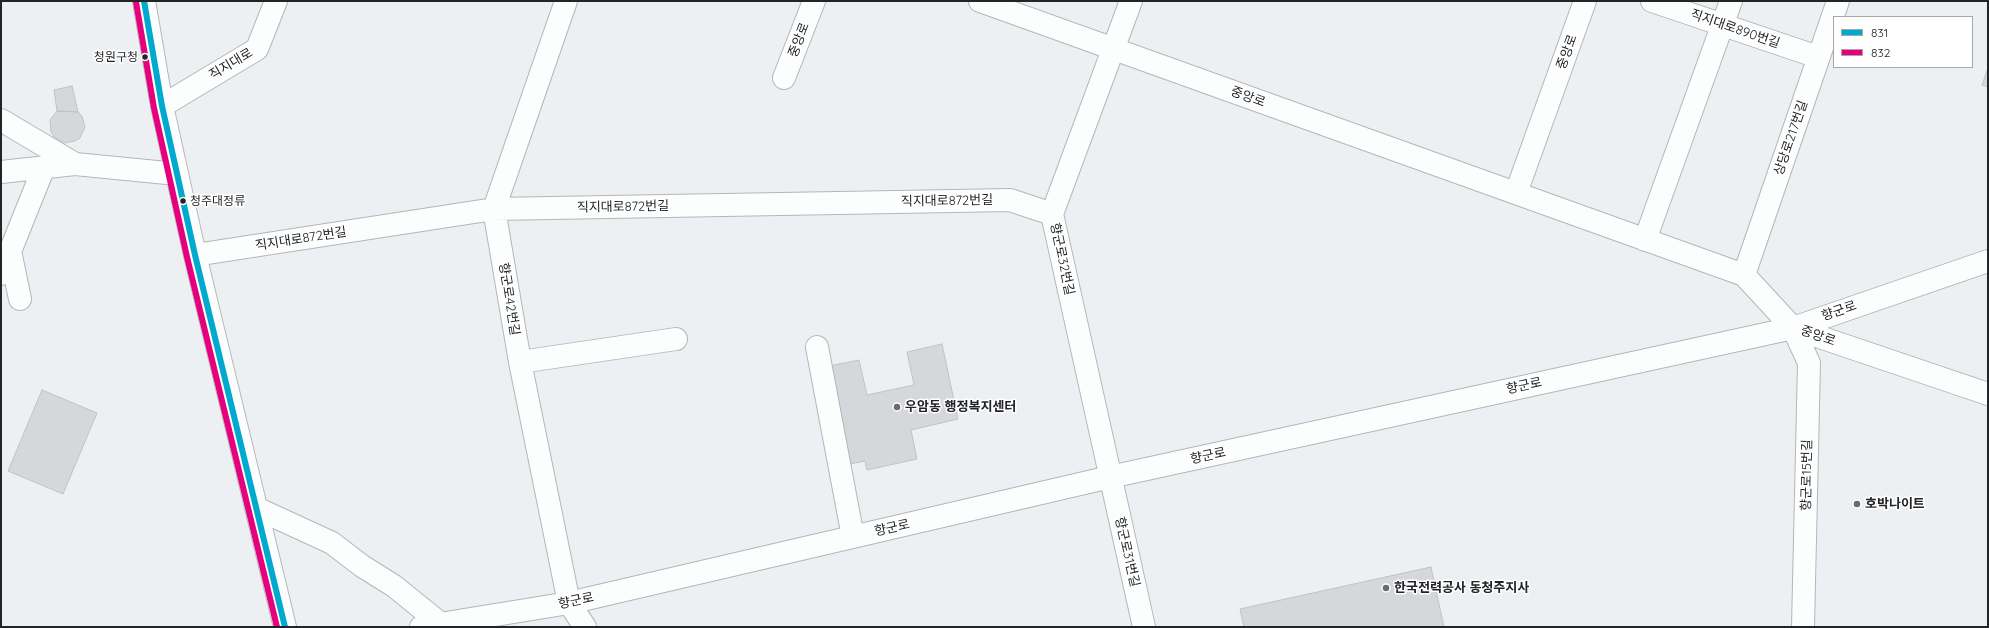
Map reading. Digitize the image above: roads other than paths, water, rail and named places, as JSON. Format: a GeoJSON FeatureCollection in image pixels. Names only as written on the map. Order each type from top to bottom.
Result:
{"type":"FeatureCollection","features":[{"type":"Feature","properties":{"kind":"street"},"geometry":{"type":"LineString","coordinates":[[144,1],[162,106],[195,255],[285,627]]}},
{"type":"Feature","properties":{"kind":"street","name":"직지대로"},"geometry":{"type":"LineString","coordinates":[[162,106],[257,48],[276,1]]}},
{"type":"Feature","properties":{"kind":"street","name":"향군로42번길"},"geometry":{"type":"LineString","coordinates":[[566,1],[494,209],[520,362],[569,603]]}},
{"type":"Feature","properties":{"kind":"street","name":"중앙로"},"geometry":{"type":"LineString","coordinates":[[784,78],[814,1]]}},
{"type":"Feature","properties":{"kind":"street","name":"중앙로"},"geometry":{"type":"LineString","coordinates":[[980,1],[1744,275],[1793,328],[1988,394]]}},
{"type":"Feature","properties":{"kind":"street","name":"향군로32번길"},"geometry":{"type":"LineString","coordinates":[[1110,477],[1052,214],[1131,1]]}},
{"type":"Feature","properties":{"kind":"street","name":"중앙로"},"geometry":{"type":"LineString","coordinates":[[1516,193],[1585,1]]}},
{"type":"Feature","properties":{"kind":"street","name":"직지대로890번길"},"geometry":{"type":"LineString","coordinates":[[1652,1],[1818,58]]}},
{"type":"Feature","properties":{"kind":"street"},"geometry":{"type":"LineString","coordinates":[[1645,240],[1731,1]]}},
{"type":"Feature","properties":{"kind":"street","name":"상당로217번길"},"geometry":{"type":"LineString","coordinates":[[1744,275],[1838,1]]}},
{"type":"Feature","properties":{"kind":"street"},"geometry":{"type":"LineString","coordinates":[[1,120],[75,164]]}},
{"type":"Feature","properties":{"kind":"street"},"geometry":{"type":"LineString","coordinates":[[1,172],[75,164],[177,174]]}},
{"type":"Feature","properties":{"kind":"street"},"geometry":{"type":"LineString","coordinates":[[1,274],[44,167]]}},
{"type":"Feature","properties":{"kind":"street","name":"직지대로872번길"},"geometry":{"type":"LineString","coordinates":[[195,255],[494,209],[1010,200],[1052,214]]}},
{"type":"Feature","properties":{"kind":"street"},"geometry":{"type":"LineString","coordinates":[[10,251],[20,299]]}},
{"type":"Feature","properties":{"kind":"street","name":"향군로"},"geometry":{"type":"LineString","coordinates":[[434,626],[569,603],[1110,477],[1793,328],[1988,261]]}},
{"type":"Feature","properties":{"kind":"street","name":"향군로15번길"},"geometry":{"type":"LineString","coordinates":[[1793,328],[1809,363],[1803,627]]}},
{"type":"Feature","properties":{"kind":"street"},"geometry":{"type":"LineString","coordinates":[[520,362],[676,339]]}},
{"type":"Feature","properties":{"kind":"street"},"geometry":{"type":"LineString","coordinates":[[817,348],[853,537]]}},
{"type":"Feature","properties":{"kind":"street","name":"향군로31번길"},"geometry":{"type":"LineString","coordinates":[[1110,477],[1144,627]]}},
{"type":"Feature","properties":{"kind":"street"},"geometry":{"type":"LineString","coordinates":[[256,508],[332,543],[362,566],[394,586],[434,626]]}},
{"type":"Feature","properties":{"kind":"street"},"geometry":{"type":"LineString","coordinates":[[569,603],[585,627]]}},
{"type":"Feature","properties":{"kind":"place","name":"청원구청"},"geometry":{"type":"Point","coordinates":[145,57]}},
{"type":"Feature","properties":{"kind":"place","name":"청주대정류"},"geometry":{"type":"Point","coordinates":[183,201]}},
{"type":"Feature","properties":{"kind":"place","name":"우암동 행정복지센터"},"geometry":{"type":"Point","coordinates":[897,407]}},
{"type":"Feature","properties":{"kind":"place","name":"호박나이트"},"geometry":{"type":"Point","coordinates":[1857,504]}},
{"type":"Feature","properties":{"kind":"place","name":"한국전력공사 동청주지사"},"geometry":{"type":"Point","coordinates":[1386,588]}}]}
